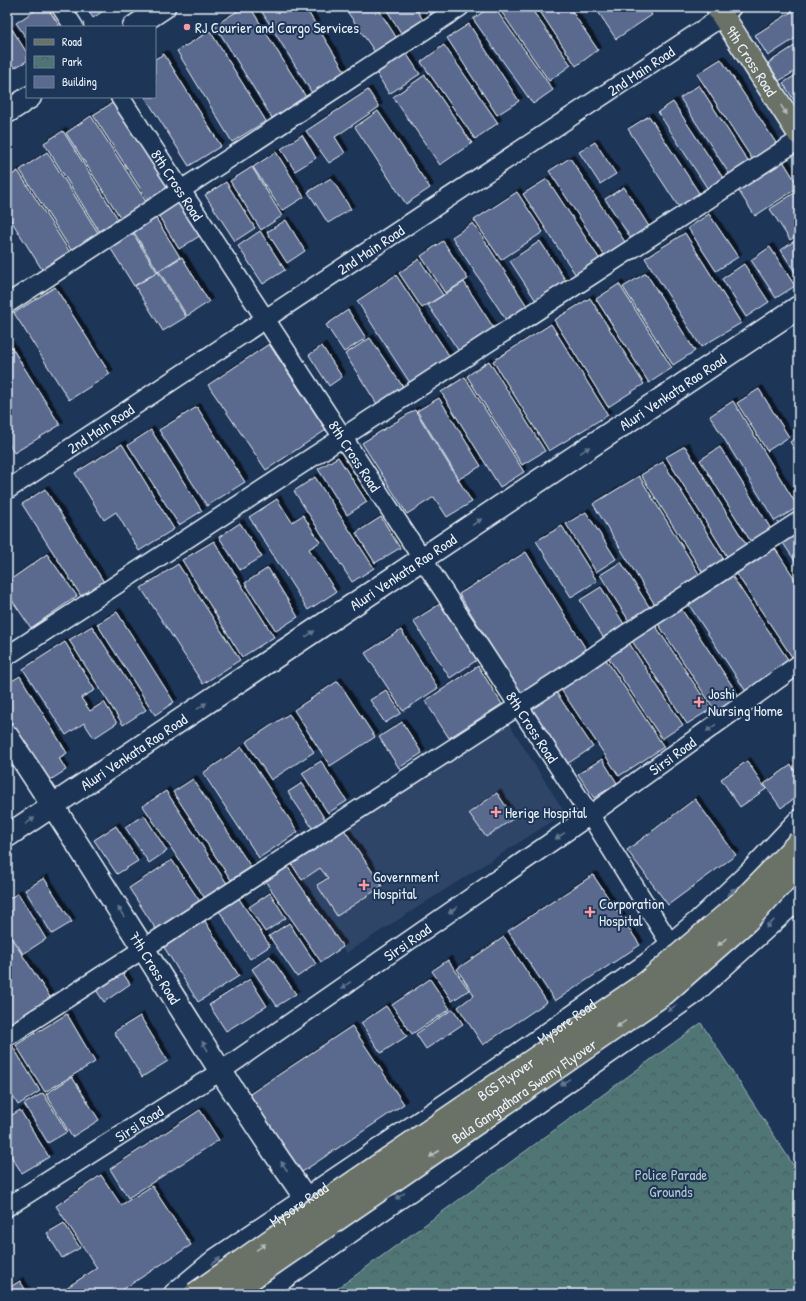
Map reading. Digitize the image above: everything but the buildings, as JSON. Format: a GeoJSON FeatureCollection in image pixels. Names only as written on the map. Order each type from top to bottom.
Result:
{"type":"FeatureCollection","features":[{"type":"Feature","properties":{"kind":"main road"},"geometry":{"type":"LineString","coordinates":[[136,26],[164,7]]}},
{"type":"Feature","properties":{"kind":"main road","name":"9th Cross Road"},"geometry":{"type":"LineString","coordinates":[[724,10],[799,134]]}},
{"type":"Feature","properties":{"kind":"main road"},"geometry":{"type":"LineString","coordinates":[[7,112],[28,98]]}},
{"type":"Feature","properties":{"kind":"main road","name":"Aluri Venkata Rao Road"},"geometry":{"type":"LineString","coordinates":[[7,836],[799,307]]}},
{"type":"Feature","properties":{"kind":"main road","name":"7th Cross Road"},"geometry":{"type":"LineString","coordinates":[[7,736],[54,805],[221,1071],[335,1241]]}},
{"type":"Feature","properties":{"kind":"main road","name":"Mysore Road"},"geometry":{"type":"LineString","coordinates":[[175,1294],[217,1259],[490,1074],[648,964],[750,873],[799,821]]}},
{"type":"Feature","properties":{"kind":"main road","name":"BGS Flyover"},"geometry":{"type":"LineString","coordinates":[[195,1294],[335,1195],[646,982],[740,902],[799,842]]}},
{"type":"Feature","properties":{"kind":"main road","name":"Bala Gangadhara Swamy Flyover"},"geometry":{"type":"LineString","coordinates":[[229,1294],[664,994],[747,921],[799,865]]}},
{"type":"Feature","properties":{"kind":"main road"},"geometry":{"type":"LineString","coordinates":[[260,1294],[691,995],[799,897]]}},
{"type":"Feature","properties":{"kind":"street"},"geometry":{"type":"LineString","coordinates":[[61,7],[73,26]]}},
{"type":"Feature","properties":{"kind":"street"},"geometry":{"type":"LineString","coordinates":[[7,304],[180,189],[460,7]]}},
{"type":"Feature","properties":{"kind":"street","name":"2nd Main Road"},"geometry":{"type":"LineString","coordinates":[[7,490],[724,10]]}},
{"type":"Feature","properties":{"kind":"street","name":"8th Cross Road"},"geometry":{"type":"LineString","coordinates":[[121,98],[590,815],[671,945]]}},
{"type":"Feature","properties":{"kind":"street"},"geometry":{"type":"LineString","coordinates":[[7,656],[799,140]]}},
{"type":"Feature","properties":{"kind":"street"},"geometry":{"type":"LineString","coordinates":[[7,1037],[571,672],[629,632],[799,521]]}},
{"type":"Feature","properties":{"kind":"street","name":"Sirsi Road"},"geometry":{"type":"LineString","coordinates":[[7,1207],[221,1071],[590,815],[799,664]]}},
{"type":"Feature","properties":{"kind":"shaded area"},"geometry":{"type":"Polygon","coordinates":[[[506,719],[565,813],[346,953],[286,859],[506,719]]]}},
{"type":"Feature","properties":{"kind":"green space","name":"Police Parade Grounds"},"geometry":{"type":"Polygon","coordinates":[[[701,1023],[799,1174],[799,1294],[330,1294],[701,1023]]]}},
{"type":"Feature","properties":{"kind":"place","name":"RJ Courier and Cargo Services"},"geometry":{"type":"Point","coordinates":[187,27]}},
{"type":"Feature","properties":{"kind":"place","name":"Joshi Nursing Home"},"geometry":{"type":"Point","coordinates":[699,702]}},
{"type":"Feature","properties":{"kind":"place","name":"Herige Hospital"},"geometry":{"type":"Point","coordinates":[496,812]}},
{"type":"Feature","properties":{"kind":"place","name":"Government Hospital"},"geometry":{"type":"Point","coordinates":[364,885]}},
{"type":"Feature","properties":{"kind":"place","name":"Corporation Hospital"},"geometry":{"type":"Point","coordinates":[590,912]}}]}
